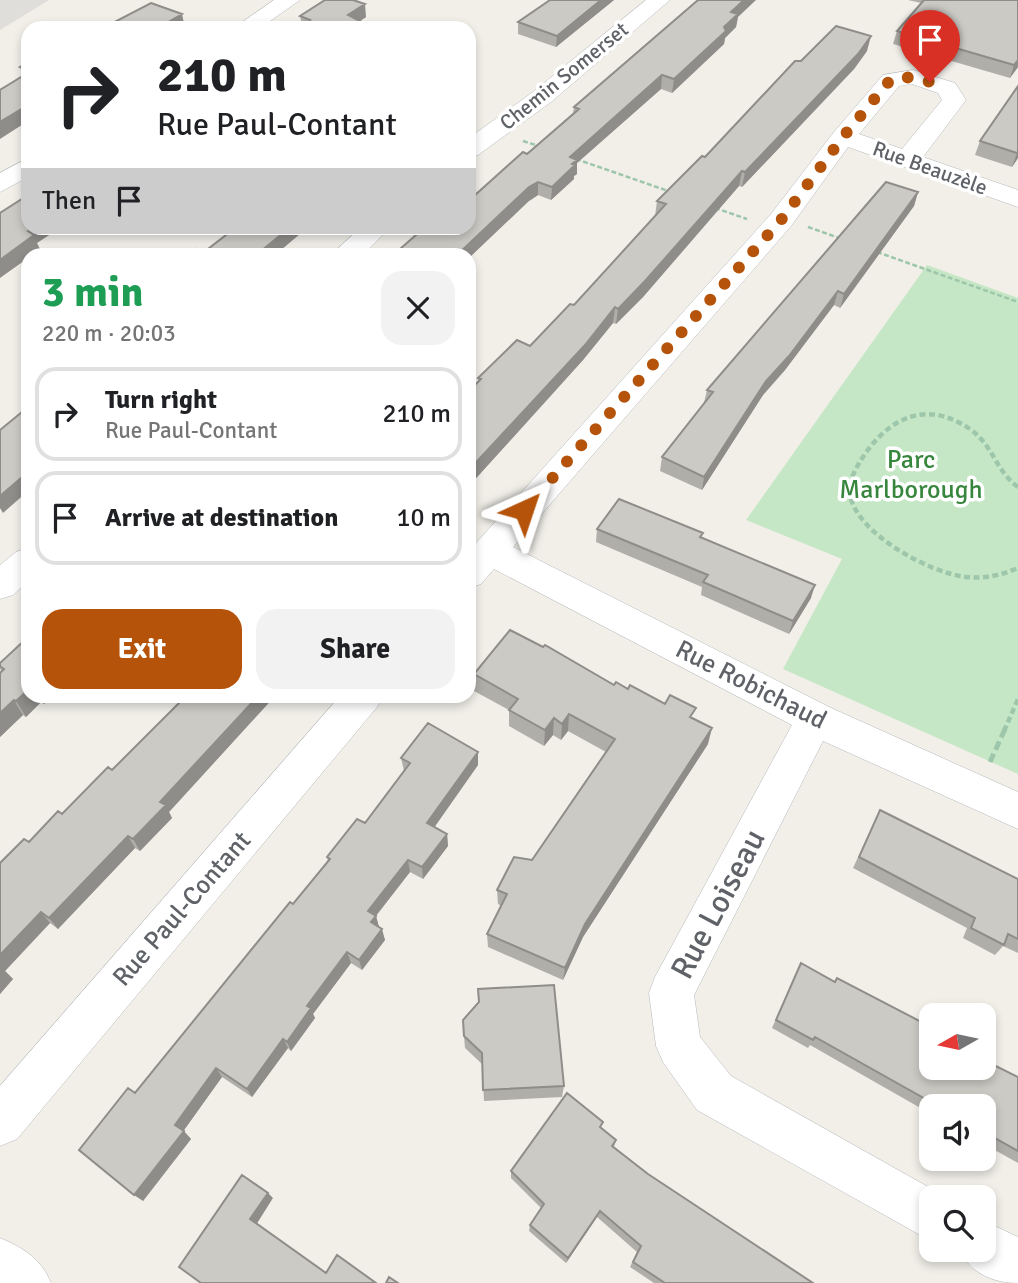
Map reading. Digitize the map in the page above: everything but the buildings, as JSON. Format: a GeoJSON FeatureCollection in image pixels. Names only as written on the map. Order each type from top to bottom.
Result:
{"type":"FeatureCollection","features":[{"type":"Feature","properties":{"kind":"street"},"geometry":{"type":"LineString","coordinates":[[256,21],[289,0]]}},
{"type":"Feature","properties":{"kind":"street","name":"Chemin Somerset"},"geometry":{"type":"LineString","coordinates":[[476,145],[542,97],[659,0]]}},
{"type":"Feature","properties":{"kind":"street"},"geometry":{"type":"LineString","coordinates":[[479,562],[778,223],[891,79],[913,77],[947,88],[954,100],[908,159]]}},
{"type":"Feature","properties":{"kind":"street","name":"Rue Beauzèle"},"geometry":{"type":"LineString","coordinates":[[843,137],[1018,199]]}},
{"type":"Feature","properties":{"kind":"street"},"geometry":{"type":"LineString","coordinates":[[0,184],[21,170]]}},
{"type":"Feature","properties":{"kind":"street"},"geometry":{"type":"LineString","coordinates":[[353,248],[368,235]]}},
{"type":"Feature","properties":{"kind":"street","name":"Rue Robichaud"},"geometry":{"type":"LineString","coordinates":[[479,562],[1018,811]]}},
{"type":"Feature","properties":{"kind":"street"},"geometry":{"type":"LineString","coordinates":[[0,585],[21,567]]}},
{"type":"Feature","properties":{"kind":"street","name":"Rue Paul-Contant"},"geometry":{"type":"LineString","coordinates":[[0,1122],[358,703]]}},
{"type":"Feature","properties":{"kind":"street","name":"Rue Loiseau"},"geometry":{"type":"LineString","coordinates":[[815,719],[671,993],[679,1046],[714,1093],[919,1209]]}},
{"type":"Feature","properties":{"kind":"street"},"geometry":{"type":"LineString","coordinates":[[996,1253],[1018,1266]]}},
{"type":"Feature","properties":{"kind":"street"},"geometry":{"type":"LineString","coordinates":[[0,1264],[25,1283]]}},
{"type":"Feature","properties":{"kind":"path"},"geometry":{"type":"LineString","coordinates":[[495,131],[546,149]]}},
{"type":"Feature","properties":{"kind":"path"},"geometry":{"type":"LineString","coordinates":[[571,158],[673,193]]}},
{"type":"Feature","properties":{"kind":"path"},"geometry":{"type":"LineString","coordinates":[[710,206],[848,241]]}},
{"type":"Feature","properties":{"kind":"path"},"geometry":{"type":"LineString","coordinates":[[874,251],[1018,302]]}},
{"type":"Feature","properties":{"kind":"path"},"geometry":{"type":"LineString","coordinates":[[1018,487],[1008,479],[989,445],[972,430],[952,419],[927,413],[901,418],[875,437],[854,472],[850,494],[855,507],[870,527],[905,555],[932,569],[961,576],[986,577],[1007,574],[1018,568]]}},
{"type":"Feature","properties":{"kind":"path"},"geometry":{"type":"LineString","coordinates":[[977,792],[1018,699]]}},
{"type":"Feature","properties":{"kind":"path"},"geometry":{"type":"LineString","coordinates":[[1011,714],[1018,717]]}},
{"type":"Feature","properties":{"kind":"shaded area"},"geometry":{"type":"Polygon","coordinates":[[[0,0],[49,0],[0,30],[0,0]]]}},
{"type":"Feature","properties":{"kind":"green space","name":"Parc Marlborough"},"geometry":{"type":"Polygon","coordinates":[[[927,265],[1018,298],[1018,774],[783,669],[842,559],[746,520],[927,265]]]}},
{"type":"Feature","properties":{"kind":"route"},"geometry":{"type":"LineString","coordinates":[[524,510],[781,220],[843,137],[891,79],[913,77],[930,82]]}}]}
